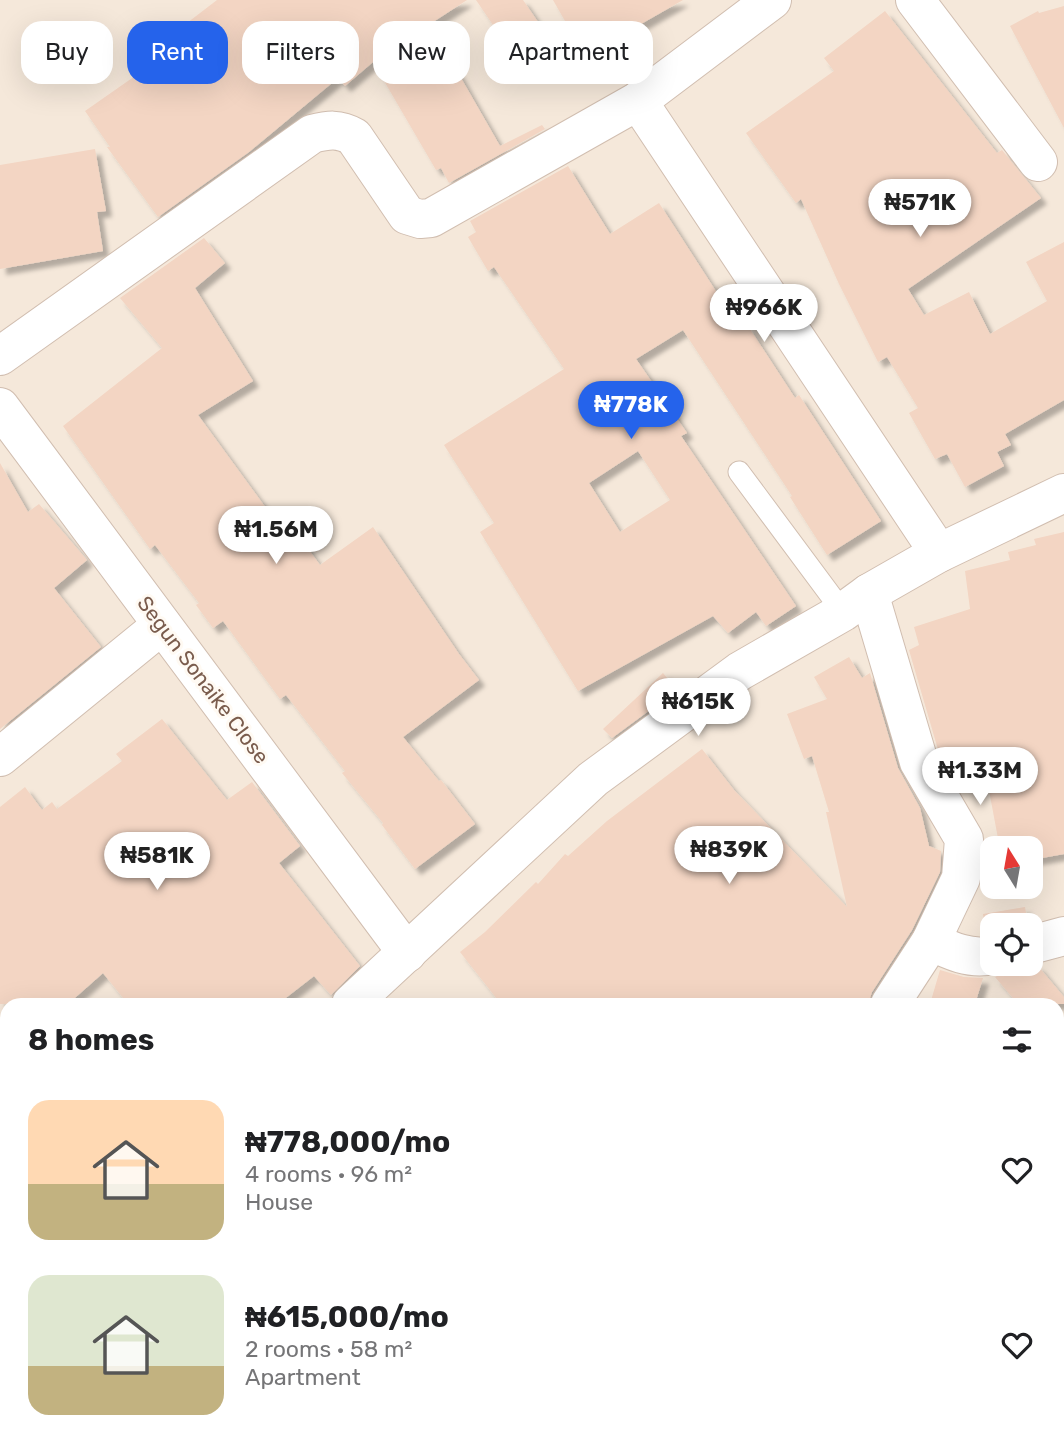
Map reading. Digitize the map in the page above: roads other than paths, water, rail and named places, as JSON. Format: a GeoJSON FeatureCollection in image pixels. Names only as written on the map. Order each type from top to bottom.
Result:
{"type":"FeatureCollection","features":[{"type":"Feature","properties":{"kind":"street"},"geometry":{"type":"LineString","coordinates":[[0,356],[312,134],[342,130],[354,137],[407,215],[420,219],[431,218],[638,101],[772,0]]}},
{"type":"Feature","properties":{"kind":"street"},"geometry":{"type":"LineString","coordinates":[[915,0],[1038,162]]}},
{"type":"Feature","properties":{"kind":"street"},"geometry":{"type":"LineString","coordinates":[[638,101],[939,553]]}},
{"type":"Feature","properties":{"kind":"street","name":"Segun Sonaike Close"},"geometry":{"type":"LineString","coordinates":[[0,407],[407,953]]}},
{"type":"Feature","properties":{"kind":"street"},"geometry":{"type":"LineString","coordinates":[[358,998],[593,779],[740,671],[939,553],[1064,493]]}},
{"type":"Feature","properties":{"kind":"street"},"geometry":{"type":"LineString","coordinates":[[856,602],[919,762],[964,839],[961,878],[931,942],[894,998]]}},
{"type":"Feature","properties":{"kind":"street"},"geometry":{"type":"LineString","coordinates":[[0,757],[162,625]]}},
{"type":"Feature","properties":{"kind":"street"},"geometry":{"type":"LineString","coordinates":[[1043,942],[1064,936]]}},
{"type":"Feature","properties":{"kind":"street"},"geometry":{"type":"LineString","coordinates":[[931,942],[953,952],[980,957]]}},
{"type":"Feature","properties":{"kind":"lane"},"geometry":{"type":"LineString","coordinates":[[739,472],[856,602]]}}]}
